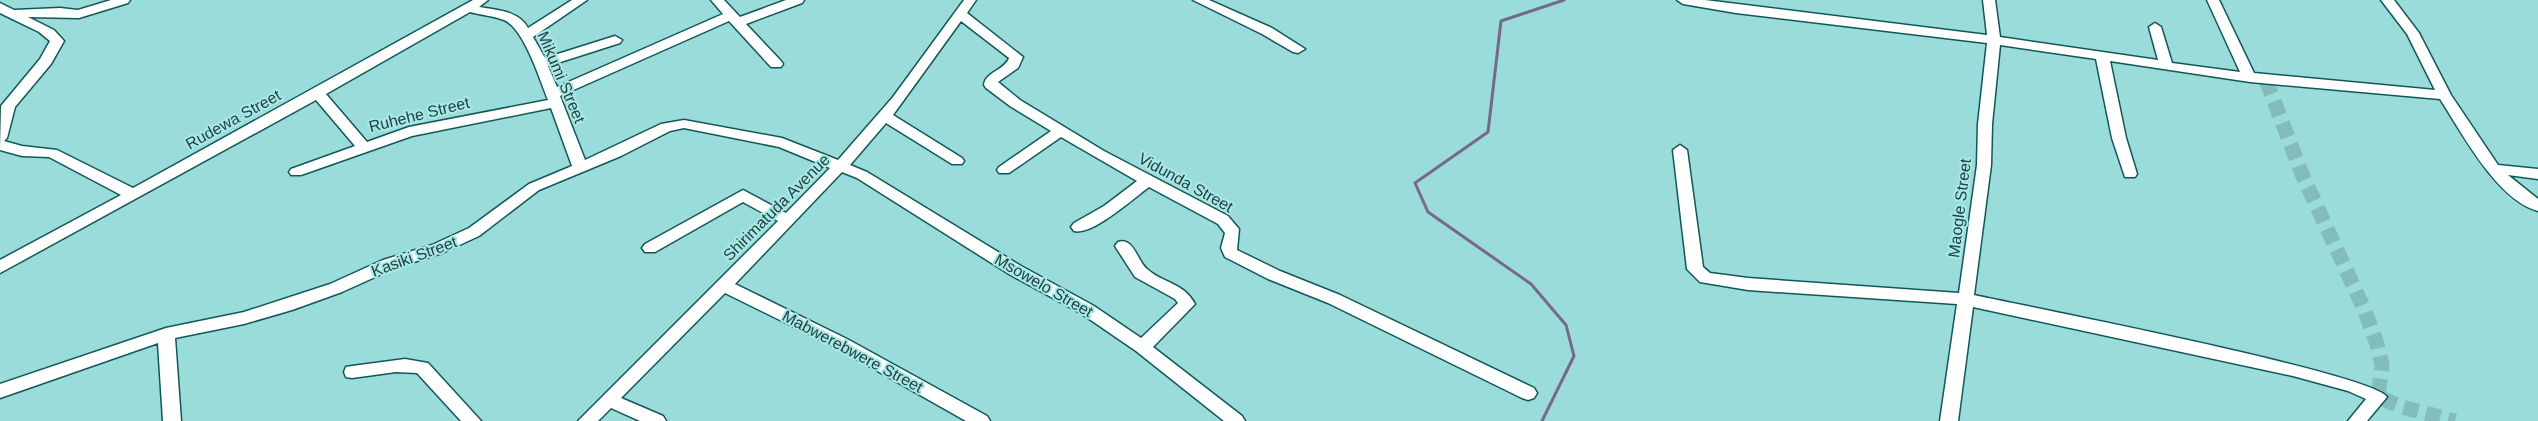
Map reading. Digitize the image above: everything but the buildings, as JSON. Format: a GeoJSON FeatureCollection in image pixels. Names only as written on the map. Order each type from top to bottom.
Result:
{"type":"FeatureCollection","features":[{"type":"Feature","properties":{"kind":"street"},"geometry":{"type":"LineString","coordinates":[[5,10],[79,14],[124,0]]}},
{"type":"Feature","properties":{"kind":"street","name":"Rudewa Street"},"geometry":{"type":"LineString","coordinates":[[0,267],[318,93],[482,0]]}},
{"type":"Feature","properties":{"kind":"street"},"geometry":{"type":"LineString","coordinates":[[526,35],[548,24],[567,7],[581,0]]}},
{"type":"Feature","properties":{"kind":"street"},"geometry":{"type":"LineString","coordinates":[[716,0],[776,64]]}},
{"type":"Feature","properties":{"kind":"street","name":"Ruhehe Street"},"geometry":{"type":"LineString","coordinates":[[296,172],[363,146],[435,125],[554,98],[734,19],[798,0]]}},
{"type":"Feature","properties":{"kind":"street","name":"Shirimatuda Avenue"},"geometry":{"type":"LineString","coordinates":[[587,421],[841,166],[885,116],[961,15],[970,0]]}},
{"type":"Feature","properties":{"kind":"street"},"geometry":{"type":"LineString","coordinates":[[1198,0],[1267,31],[1298,49]]}},
{"type":"Feature","properties":{"kind":"street"},"geometry":{"type":"LineString","coordinates":[[1683,0],[1736,9],[1865,22],[2250,78],[2444,95]]}},
{"type":"Feature","properties":{"kind":"street","name":"Maogle Street"},"geometry":{"type":"LineString","coordinates":[[1949,421],[1964,299],[1984,165],[1984,124],[1994,40],[1989,0]]}},
{"type":"Feature","properties":{"kind":"street"},"geometry":{"type":"LineString","coordinates":[[2213,0],[2250,78]]}},
{"type":"Feature","properties":{"kind":"street"},"geometry":{"type":"LineString","coordinates":[[2388,0],[2413,33],[2444,95],[2493,169],[2512,188],[2538,206]]}},
{"type":"Feature","properties":{"kind":"street","name":"Mikumi Street"},"geometry":{"type":"LineString","coordinates":[[468,8],[516,20],[541,64],[580,167]]}},
{"type":"Feature","properties":{"kind":"street"},"geometry":{"type":"LineString","coordinates":[[5,10],[48,31],[57,41],[46,61],[4,111],[1,137],[22,151],[52,153],[132,194]]}},
{"type":"Feature","properties":{"kind":"street","name":"Vidunda Street"},"geometry":{"type":"LineString","coordinates":[[961,15],[1016,57],[1013,65],[991,80],[991,85],[1015,103],[1061,131],[1230,226],[1234,234],[1229,250],[1230,253],[1245,262],[1334,298],[1528,393]]}},
{"type":"Feature","properties":{"kind":"street"},"geometry":{"type":"LineString","coordinates":[[2154,27],[2166,66]]}},
{"type":"Feature","properties":{"kind":"street"},"geometry":{"type":"LineString","coordinates":[[541,64],[615,40]]}},
{"type":"Feature","properties":{"kind":"street"},"geometry":{"type":"LineString","coordinates":[[2102,57],[2119,138],[2130,174]]}},
{"type":"Feature","properties":{"kind":"street"},"geometry":{"type":"LineString","coordinates":[[318,93],[363,146]]}},
{"type":"Feature","properties":{"kind":"street"},"geometry":{"type":"LineString","coordinates":[[885,116],[957,161]]}},
{"type":"Feature","properties":{"kind":"street","name":"Kasiki Street"},"geometry":{"type":"LineString","coordinates":[[0,391],[166,334],[244,318],[286,306],[336,288],[389,264],[437,249],[474,232],[521,195],[580,167],[616,153],[675,124],[782,143],[841,166]]}},
{"type":"Feature","properties":{"kind":"street"},"geometry":{"type":"LineString","coordinates":[[1004,170],[1061,131]]}},
{"type":"Feature","properties":{"kind":"street"},"geometry":{"type":"LineString","coordinates":[[1680,150],[1688,206],[1691,252],[1695,270],[1700,275],[1720,281],[1772,286],[1964,299],[2234,356],[2332,380],[2378,398],[2356,421]]}},
{"type":"Feature","properties":{"kind":"street","name":"Msowelo Street"},"geometry":{"type":"LineString","coordinates":[[841,166],[887,190],[1015,270],[1088,310],[1142,347],[1236,421]]}},
{"type":"Feature","properties":{"kind":"street"},"geometry":{"type":"LineString","coordinates":[[2493,169],[2538,174]]}},
{"type":"Feature","properties":{"kind":"street"},"geometry":{"type":"LineString","coordinates":[[1079,227],[1109,210],[1148,180]]}},
{"type":"Feature","properties":{"kind":"street"},"geometry":{"type":"LineString","coordinates":[[650,248],[743,195],[749,196],[787,220]]}},
{"type":"Feature","properties":{"kind":"street"},"geometry":{"type":"LineString","coordinates":[[1123,246],[1141,273],[1181,295],[1187,304],[1142,347]]}},
{"type":"Feature","properties":{"kind":"street","name":"Mabwerebwere Street"},"geometry":{"type":"LineString","coordinates":[[723,285],[840,343],[981,421]]}},
{"type":"Feature","properties":{"kind":"street"},"geometry":{"type":"LineString","coordinates":[[166,334],[172,421]]}},
{"type":"Feature","properties":{"kind":"street"},"geometry":{"type":"LineString","coordinates":[[352,372],[397,365],[413,365],[422,368],[472,421]]}},
{"type":"Feature","properties":{"kind":"street"},"geometry":{"type":"LineString","coordinates":[[609,400],[657,421]]}},
{"type":"Feature","properties":{"kind":"waterway"},"geometry":{"type":"LineString","coordinates":[[1542,421],[1574,356],[1566,325],[1531,284],[1428,212],[1415,183],[1488,132],[1501,21],[1564,0]]}},
{"type":"Feature","properties":{"kind":"tunnel"},"geometry":{"type":"LineString","coordinates":[[2266,80],[2302,174],[2364,309],[2377,344],[2382,365],[2378,397],[2402,407],[2455,421]]}}]}
